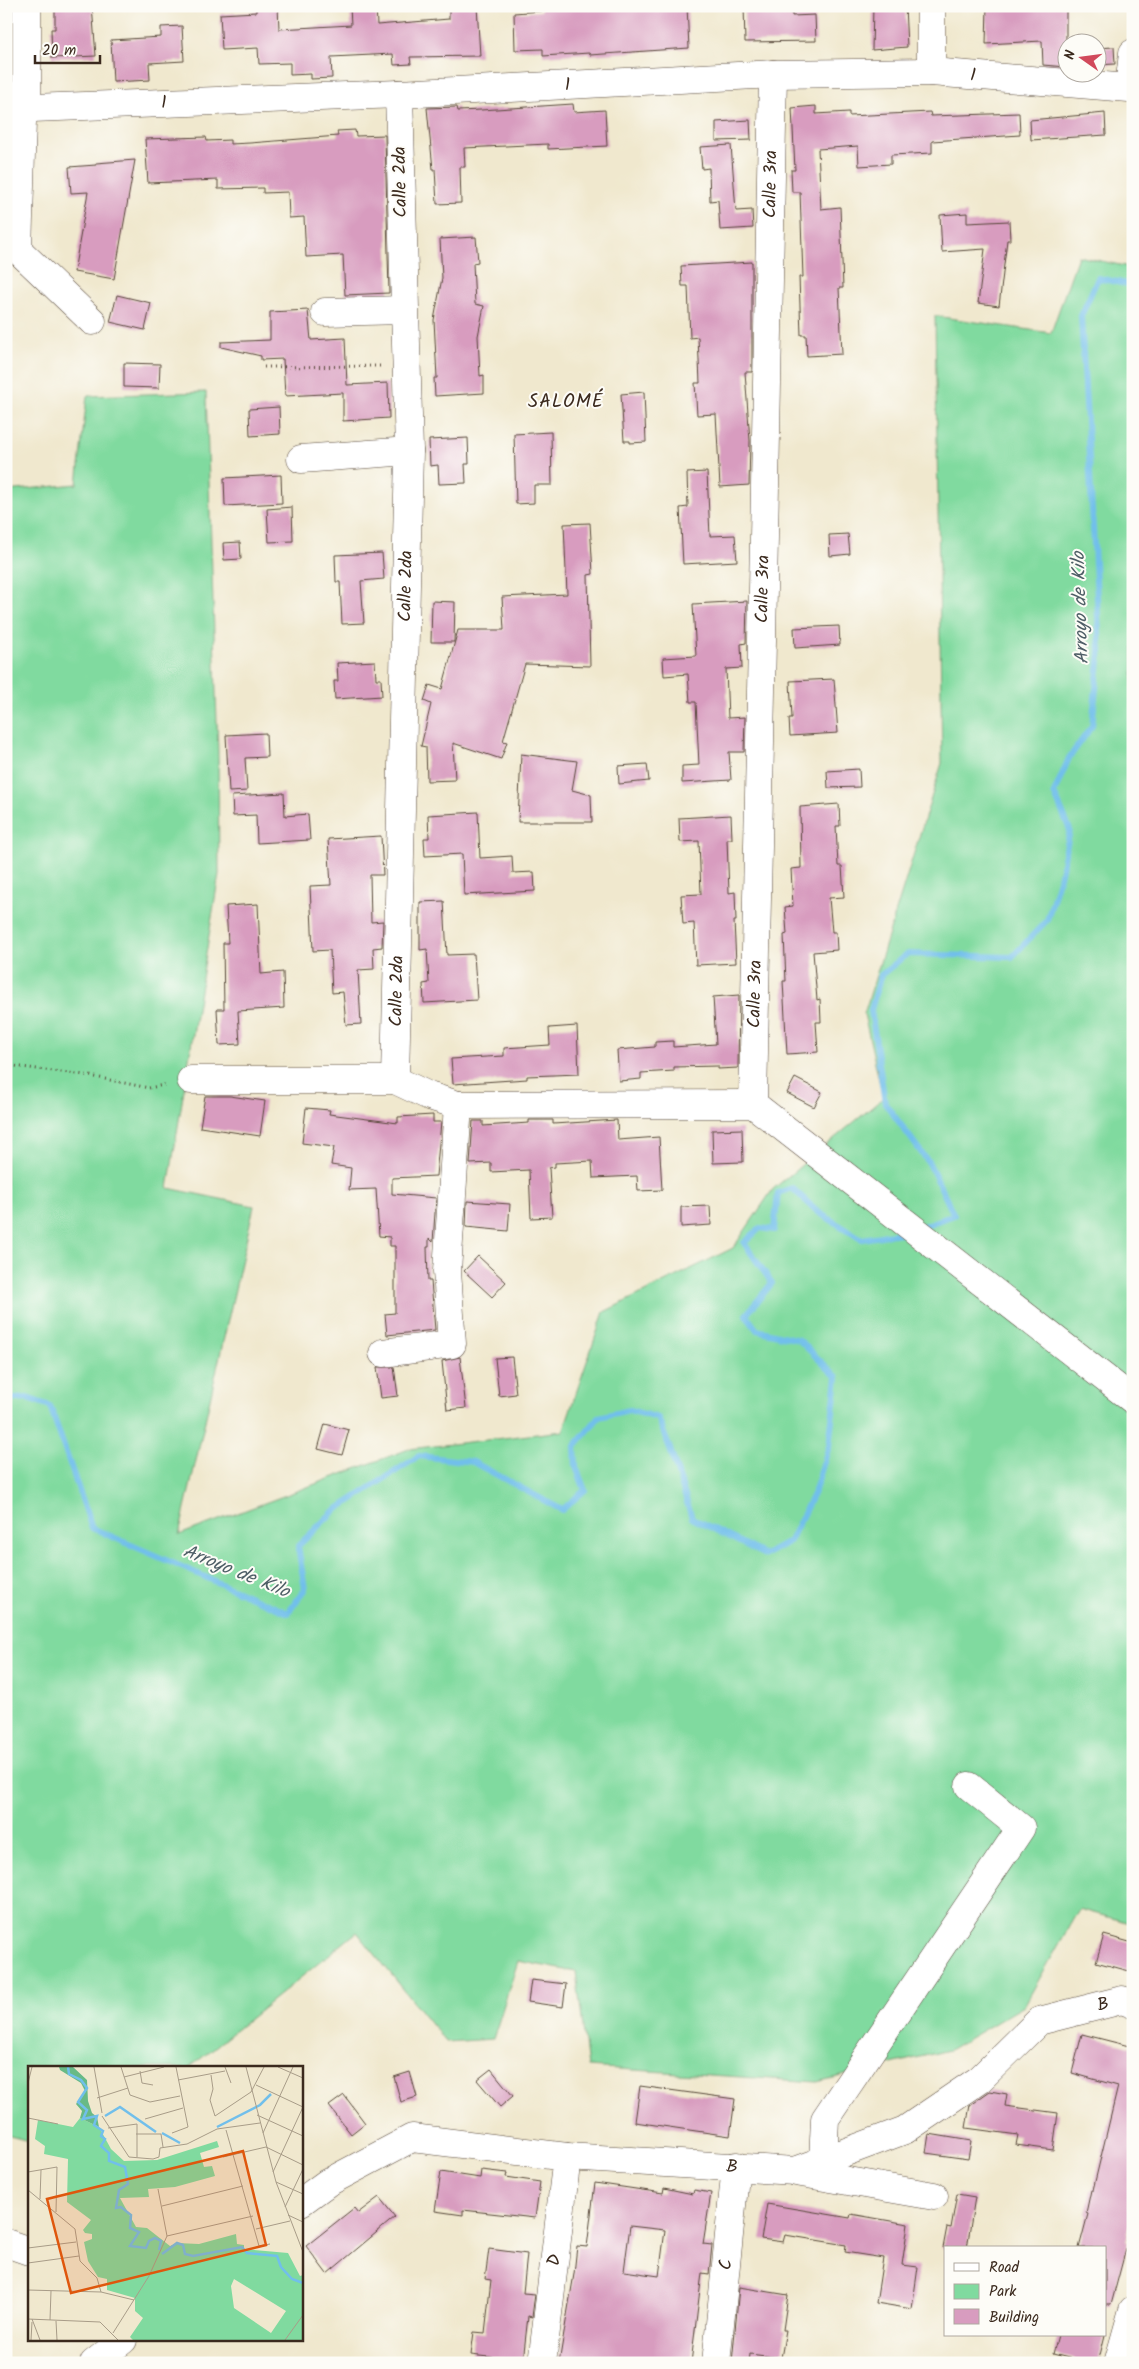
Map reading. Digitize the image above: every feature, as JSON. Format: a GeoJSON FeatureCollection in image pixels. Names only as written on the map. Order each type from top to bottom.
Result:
{"type":"FeatureCollection","features":[{"type":"Feature","properties":{"kind":"street"},"geometry":{"type":"LineString","coordinates":[[27,6],[17,108],[22,121],[12,253],[92,321]]}},
{"type":"Feature","properties":{"kind":"street"},"geometry":{"type":"LineString","coordinates":[[931,6],[931,72]]}},
{"type":"Feature","properties":{"kind":"street","name":"1"},"geometry":{"type":"LineString","coordinates":[[17,108],[399,94],[773,74],[931,72],[1129,88],[1133,53]]}},
{"type":"Feature","properties":{"kind":"street","name":"Calle 3ra"},"geometry":{"type":"LineString","coordinates":[[753,1104],[773,74]]}},
{"type":"Feature","properties":{"kind":"street","name":"Calle 2da"},"geometry":{"type":"LineString","coordinates":[[395,1080],[409,451],[399,94]]}},
{"type":"Feature","properties":{"kind":"street"},"geometry":{"type":"LineString","coordinates":[[326,312],[404,310]]}},
{"type":"Feature","properties":{"kind":"street"},"geometry":{"type":"LineString","coordinates":[[301,459],[409,451]]}},
{"type":"Feature","properties":{"kind":"street"},"geometry":{"type":"LineString","coordinates":[[190,1080],[395,1080],[429,1096],[458,1105],[753,1104],[1133,1400]]}},
{"type":"Feature","properties":{"kind":"street"},"geometry":{"type":"LineString","coordinates":[[383,1352],[452,1344],[447,1271],[458,1105]]}},
{"type":"Feature","properties":{"kind":"street"},"geometry":{"type":"LineString","coordinates":[[823,2161],[825,2119],[1022,1828],[969,1786]]}},
{"type":"Feature","properties":{"kind":"street","name":"B"},"geometry":{"type":"LineString","coordinates":[[302,2201],[327,2182],[412,2138],[567,2157],[795,2171],[905,2130],[980,2079],[1039,2021],[1122,2000],[1133,2004]]}},
{"type":"Feature","properties":{"kind":"street","name":"D"},"geometry":{"type":"LineString","coordinates":[[542,2363],[567,2157]]}},
{"type":"Feature","properties":{"kind":"street","name":"C"},"geometry":{"type":"LineString","coordinates":[[716,2363],[736,2166]]}},
{"type":"Feature","properties":{"kind":"street"},"geometry":{"type":"LineString","coordinates":[[795,2171],[934,2196]]}},
{"type":"Feature","properties":{"kind":"street"},"geometry":{"type":"LineString","coordinates":[[6,2243],[28,2250]]}},
{"type":"Feature","properties":{"kind":"street"},"geometry":{"type":"LineString","coordinates":[[1118,2363],[1133,2310]]}},
{"type":"Feature","properties":{"kind":"street"},"geometry":{"type":"LineString","coordinates":[[94,2363],[120,2342]]}},
{"type":"Feature","properties":{"kind":"path"},"geometry":{"type":"LineString","coordinates":[[264,367],[407,366]]}},
{"type":"Feature","properties":{"kind":"path"},"geometry":{"type":"LineString","coordinates":[[6,1065],[86,1075],[148,1088],[190,1080]]}},
{"type":"Feature","properties":{"kind":"green space"},"geometry":{"type":"Polygon","coordinates":[[[1078,256],[1129,267],[1133,258],[1133,1924],[1079,1909],[1024,2006],[949,2050],[817,2082],[588,2067],[576,1972],[518,1961],[493,2039],[446,2042],[357,1932],[191,2066],[28,2066],[28,2141],[6,2135],[6,491],[77,484],[87,396],[206,392],[218,753],[219,874],[168,1188],[254,1206],[179,1535],[409,1449],[563,1431],[604,1312],[733,1248],[773,1189],[883,1098],[864,1014],[942,763],[935,316],[1051,333],[1078,256]]]}},
{"type":"Feature","properties":{"kind":"building"},"geometry":{"type":"Polygon","coordinates":[[[55,6],[92,6],[96,56],[52,58],[51,29],[55,29],[55,6]]]}},
{"type":"Feature","properties":{"kind":"building"},"geometry":{"type":"Polygon","coordinates":[[[256,6],[278,6],[279,29],[351,25],[350,6],[376,6],[377,25],[449,19],[449,6],[477,6],[480,56],[410,57],[411,64],[394,65],[393,54],[331,57],[332,78],[311,79],[311,74],[290,75],[290,63],[259,64],[258,48],[222,50],[220,14],[256,12],[256,6]]]}},
{"type":"Feature","properties":{"kind":"building"},"geometry":{"type":"Polygon","coordinates":[[[541,6],[687,6],[689,48],[590,55],[589,53],[543,56],[543,49],[515,50],[514,13],[541,11],[541,6]]]}},
{"type":"Feature","properties":{"kind":"building"},"geometry":{"type":"Polygon","coordinates":[[[744,6],[792,6],[792,16],[815,15],[816,41],[745,42],[744,6]]]}},
{"type":"Feature","properties":{"kind":"building"},"geometry":{"type":"Polygon","coordinates":[[[873,6],[905,6],[907,47],[872,50],[873,6]]]}},
{"type":"Feature","properties":{"kind":"building"},"geometry":{"type":"Polygon","coordinates":[[[987,6],[1066,6],[1066,32],[1056,32],[1056,66],[1043,65],[1042,41],[986,44],[987,6]]]}},
{"type":"Feature","properties":{"kind":"building"},"geometry":{"type":"Polygon","coordinates":[[[182,26],[184,61],[149,63],[150,80],[113,82],[111,40],[161,37],[161,27],[182,26]]]}},
{"type":"Feature","properties":{"kind":"building"},"geometry":{"type":"Polygon","coordinates":[[[1106,47],[1114,47],[1115,64],[1106,64],[1106,47]]]}},
{"type":"Feature","properties":{"kind":"building"},"geometry":{"type":"Polygon","coordinates":[[[573,104],[574,112],[605,110],[607,146],[548,149],[548,144],[464,148],[465,167],[460,167],[461,203],[437,204],[435,169],[433,169],[427,108],[457,107],[458,111],[573,104]]]}},
{"type":"Feature","properties":{"kind":"building"},"geometry":{"type":"Polygon","coordinates":[[[816,106],[816,114],[849,112],[849,116],[930,112],[931,116],[1019,113],[1020,135],[932,141],[932,153],[891,155],[891,164],[859,166],[858,146],[818,149],[821,209],[840,207],[843,288],[839,288],[842,354],[807,356],[806,335],[801,335],[799,277],[803,277],[800,192],[792,192],[791,170],[795,170],[792,108],[816,106]]]}},
{"type":"Feature","properties":{"kind":"building"},"geometry":{"type":"Polygon","coordinates":[[[1105,113],[1106,135],[1031,140],[1030,120],[1105,113]]]}},
{"type":"Feature","properties":{"kind":"building"},"geometry":{"type":"Polygon","coordinates":[[[750,120],[751,140],[716,141],[716,122],[750,120]]]}},
{"type":"Feature","properties":{"kind":"building"},"geometry":{"type":"Polygon","coordinates":[[[355,130],[356,136],[385,135],[389,293],[345,295],[343,255],[306,257],[304,217],[289,218],[288,192],[263,193],[263,188],[218,189],[218,180],[148,183],[145,139],[206,137],[207,141],[230,140],[230,144],[338,136],[337,131],[355,130]]]}},
{"type":"Feature","properties":{"kind":"building"},"geometry":{"type":"Polygon","coordinates":[[[731,145],[736,211],[752,210],[753,228],[720,230],[718,200],[710,201],[709,168],[702,169],[700,147],[731,145]]]}},
{"type":"Feature","properties":{"kind":"building"},"geometry":{"type":"Polygon","coordinates":[[[135,160],[114,279],[74,272],[88,192],[71,193],[69,167],[135,160]]]}},
{"type":"Feature","properties":{"kind":"building"},"geometry":{"type":"Polygon","coordinates":[[[967,213],[967,223],[1009,221],[1010,240],[1007,240],[999,306],[978,303],[985,249],[942,252],[940,215],[967,213]]]}},
{"type":"Feature","properties":{"kind":"building"},"geometry":{"type":"Polygon","coordinates":[[[476,237],[478,262],[473,263],[475,304],[484,306],[478,336],[480,376],[484,375],[484,393],[435,396],[434,378],[437,378],[434,320],[442,278],[440,239],[476,237]]]}},
{"type":"Feature","properties":{"kind":"building"},"geometry":{"type":"Polygon","coordinates":[[[752,262],[752,372],[745,372],[750,441],[749,485],[720,487],[716,414],[697,415],[695,383],[700,383],[698,337],[690,338],[688,286],[682,286],[681,266],[752,262]]]}},
{"type":"Feature","properties":{"kind":"building"},"geometry":{"type":"Polygon","coordinates":[[[117,295],[151,303],[145,330],[110,322],[117,295]]]}},
{"type":"Feature","properties":{"kind":"building"},"geometry":{"type":"Polygon","coordinates":[[[308,310],[311,340],[345,338],[347,385],[388,383],[389,418],[343,421],[343,393],[285,396],[283,359],[261,360],[261,356],[221,347],[221,342],[270,340],[270,312],[308,310]]]}},
{"type":"Feature","properties":{"kind":"building"},"geometry":{"type":"Polygon","coordinates":[[[124,363],[160,364],[159,388],[124,387],[124,363]]]}},
{"type":"Feature","properties":{"kind":"building"},"geometry":{"type":"Polygon","coordinates":[[[644,392],[646,442],[630,443],[630,441],[624,441],[621,394],[644,392]]]}},
{"type":"Feature","properties":{"kind":"building"},"geometry":{"type":"Polygon","coordinates":[[[279,407],[280,434],[250,436],[249,409],[279,407]]]}},
{"type":"Feature","properties":{"kind":"building"},"geometry":{"type":"Polygon","coordinates":[[[551,432],[552,485],[534,485],[534,503],[516,504],[514,434],[551,432]]]}},
{"type":"Feature","properties":{"kind":"building"},"geometry":{"type":"Polygon","coordinates":[[[468,438],[469,464],[465,464],[466,483],[439,484],[438,465],[430,466],[429,440],[468,438]]]}},
{"type":"Feature","properties":{"kind":"building"},"geometry":{"type":"Polygon","coordinates":[[[707,472],[710,536],[735,535],[737,561],[683,564],[680,508],[688,507],[687,473],[707,472]]]}},
{"type":"Feature","properties":{"kind":"building"},"geometry":{"type":"Polygon","coordinates":[[[281,475],[282,503],[225,506],[224,478],[281,475]]]}},
{"type":"Feature","properties":{"kind":"building"},"geometry":{"type":"Polygon","coordinates":[[[292,507],[293,541],[269,542],[267,509],[292,507]]]}},
{"type":"Feature","properties":{"kind":"building"},"geometry":{"type":"Polygon","coordinates":[[[590,523],[593,574],[588,575],[590,666],[525,664],[503,741],[507,742],[501,759],[453,743],[455,780],[427,781],[426,747],[421,746],[431,704],[424,701],[429,685],[442,689],[458,630],[504,630],[502,597],[567,594],[564,524],[590,523]]]}},
{"type":"Feature","properties":{"kind":"building"},"geometry":{"type":"Polygon","coordinates":[[[848,534],[850,554],[830,556],[829,535],[848,534]]]}},
{"type":"Feature","properties":{"kind":"building"},"geometry":{"type":"Polygon","coordinates":[[[240,542],[241,559],[224,560],[223,543],[240,542]]]}},
{"type":"Feature","properties":{"kind":"building"},"geometry":{"type":"Polygon","coordinates":[[[382,553],[384,579],[361,581],[364,623],[342,624],[340,582],[336,582],[335,555],[382,553]]]}},
{"type":"Feature","properties":{"kind":"building"},"geometry":{"type":"Polygon","coordinates":[[[432,601],[455,602],[454,642],[431,642],[432,601]]]}},
{"type":"Feature","properties":{"kind":"building"},"geometry":{"type":"Polygon","coordinates":[[[747,601],[746,643],[741,644],[742,668],[726,669],[728,718],[745,717],[744,752],[729,752],[731,780],[682,783],[682,766],[699,765],[696,702],[690,702],[688,674],[664,676],[663,658],[696,656],[693,604],[747,601]]]}},
{"type":"Feature","properties":{"kind":"building"},"geometry":{"type":"Polygon","coordinates":[[[839,626],[840,645],[795,648],[794,628],[839,626]]]}},
{"type":"Feature","properties":{"kind":"building"},"geometry":{"type":"Polygon","coordinates":[[[375,661],[376,679],[381,679],[382,696],[335,699],[334,681],[338,681],[337,663],[375,661]]]}},
{"type":"Feature","properties":{"kind":"building"},"geometry":{"type":"Polygon","coordinates":[[[834,679],[838,733],[790,736],[789,718],[792,718],[790,681],[834,679]]]}},
{"type":"Feature","properties":{"kind":"building"},"geometry":{"type":"Polygon","coordinates":[[[266,733],[267,757],[245,758],[247,791],[229,792],[226,735],[266,733]]]}},
{"type":"Feature","properties":{"kind":"building"},"geometry":{"type":"Polygon","coordinates":[[[521,754],[577,761],[572,790],[591,795],[592,822],[518,822],[521,754]]]}},
{"type":"Feature","properties":{"kind":"building"},"geometry":{"type":"Polygon","coordinates":[[[647,764],[649,781],[619,784],[618,766],[647,764]]]}},
{"type":"Feature","properties":{"kind":"building"},"geometry":{"type":"Polygon","coordinates":[[[859,769],[860,787],[828,788],[827,771],[859,769]]]}},
{"type":"Feature","properties":{"kind":"building"},"geometry":{"type":"Polygon","coordinates":[[[284,793],[285,816],[308,814],[310,840],[257,843],[256,815],[233,816],[232,796],[284,793]]]}},
{"type":"Feature","properties":{"kind":"building"},"geometry":{"type":"Polygon","coordinates":[[[839,804],[840,826],[836,826],[838,866],[842,866],[844,897],[829,898],[832,932],[836,932],[837,950],[813,952],[817,1000],[820,999],[821,1022],[816,1022],[818,1052],[787,1054],[783,981],[786,981],[784,935],[787,934],[785,907],[793,906],[791,869],[801,868],[800,807],[839,804]]]}},
{"type":"Feature","properties":{"kind":"building"},"geometry":{"type":"Polygon","coordinates":[[[478,812],[480,858],[512,856],[513,873],[534,872],[535,891],[464,895],[462,854],[425,856],[424,838],[429,838],[428,815],[478,812]]]}},
{"type":"Feature","properties":{"kind":"building"},"geometry":{"type":"Polygon","coordinates":[[[731,815],[732,839],[727,839],[729,893],[735,892],[736,963],[696,965],[694,923],[683,924],[681,895],[701,894],[699,841],[680,842],[679,818],[731,815]]]}},
{"type":"Feature","properties":{"kind":"building"},"geometry":{"type":"Polygon","coordinates":[[[381,836],[383,875],[370,875],[371,922],[383,921],[382,947],[373,948],[374,969],[358,970],[361,1024],[346,1025],[343,992],[332,993],[330,950],[313,951],[310,886],[331,885],[328,839],[381,836]]]}},
{"type":"Feature","properties":{"kind":"building"},"geometry":{"type":"Polygon","coordinates":[[[444,901],[447,955],[474,954],[477,1000],[424,1003],[423,984],[429,983],[427,949],[420,950],[420,902],[444,901]]]}},
{"type":"Feature","properties":{"kind":"building"},"geometry":{"type":"Polygon","coordinates":[[[258,904],[261,974],[283,972],[284,1008],[238,1011],[240,1044],[219,1045],[217,1009],[224,1009],[223,943],[228,943],[226,906],[258,904]]]}},
{"type":"Feature","properties":{"kind":"building"},"geometry":{"type":"Polygon","coordinates":[[[739,995],[738,1068],[718,1069],[718,1066],[674,1067],[674,1071],[641,1073],[641,1079],[619,1081],[617,1050],[655,1047],[655,1042],[673,1041],[673,1047],[716,1044],[713,997],[739,995]]]}},
{"type":"Feature","properties":{"kind":"building"},"geometry":{"type":"Polygon","coordinates":[[[577,1026],[579,1074],[527,1076],[527,1079],[453,1084],[451,1059],[504,1056],[504,1048],[550,1045],[549,1028],[577,1026]]]}},
{"type":"Feature","properties":{"kind":"building"},"geometry":{"type":"Polygon","coordinates":[[[795,1078],[822,1092],[814,1107],[787,1093],[795,1078]]]}},
{"type":"Feature","properties":{"kind":"building"},"geometry":{"type":"Polygon","coordinates":[[[205,1096],[230,1096],[265,1101],[260,1136],[200,1127],[205,1096]]]}},
{"type":"Feature","properties":{"kind":"building"},"geometry":{"type":"Polygon","coordinates":[[[306,1108],[330,1110],[329,1114],[398,1123],[398,1117],[433,1115],[433,1122],[441,1122],[436,1176],[392,1178],[392,1194],[436,1198],[433,1242],[429,1238],[429,1247],[427,1247],[428,1281],[431,1281],[435,1330],[387,1335],[385,1314],[395,1313],[395,1246],[390,1246],[390,1237],[379,1236],[376,1189],[349,1190],[351,1168],[331,1165],[334,1147],[302,1143],[306,1108]]]}},
{"type":"Feature","properties":{"kind":"building"},"geometry":{"type":"Polygon","coordinates":[[[529,1120],[553,1120],[553,1124],[617,1120],[618,1140],[659,1137],[662,1190],[638,1191],[637,1176],[593,1178],[592,1161],[555,1163],[555,1167],[549,1168],[552,1217],[531,1218],[529,1170],[491,1172],[491,1163],[470,1164],[473,1121],[483,1121],[483,1126],[529,1123],[529,1120]]]}},
{"type":"Feature","properties":{"kind":"building"},"geometry":{"type":"Polygon","coordinates":[[[742,1129],[743,1162],[713,1163],[712,1130],[742,1129]]]}},
{"type":"Feature","properties":{"kind":"building"},"geometry":{"type":"Polygon","coordinates":[[[467,1201],[510,1204],[508,1231],[466,1227],[467,1201]]]}},
{"type":"Feature","properties":{"kind":"building"},"geometry":{"type":"Polygon","coordinates":[[[710,1206],[711,1225],[681,1227],[681,1207],[710,1206]]]}},
{"type":"Feature","properties":{"kind":"building"},"geometry":{"type":"Polygon","coordinates":[[[478,1256],[506,1282],[492,1297],[464,1271],[478,1256]]]}},
{"type":"Feature","properties":{"kind":"building"},"geometry":{"type":"Polygon","coordinates":[[[460,1357],[466,1408],[447,1410],[442,1361],[460,1357]]]}},
{"type":"Feature","properties":{"kind":"building"},"geometry":{"type":"Polygon","coordinates":[[[512,1357],[516,1394],[499,1396],[495,1358],[512,1357]]]}},
{"type":"Feature","properties":{"kind":"building"},"geometry":{"type":"Polygon","coordinates":[[[377,1367],[394,1367],[398,1396],[381,1398],[377,1367]]]}},
{"type":"Feature","properties":{"kind":"building"},"geometry":{"type":"Polygon","coordinates":[[[325,1424],[349,1430],[342,1455],[318,1449],[325,1424]]]}},
{"type":"Feature","properties":{"kind":"building"},"geometry":{"type":"Polygon","coordinates":[[[1104,1935],[1133,1943],[1133,1972],[1096,1962],[1104,1935]]]}},
{"type":"Feature","properties":{"kind":"building"},"geometry":{"type":"Polygon","coordinates":[[[531,1980],[566,1984],[563,2007],[528,2002],[531,1980]]]}},
{"type":"Feature","properties":{"kind":"building"},"geometry":{"type":"Polygon","coordinates":[[[1082,2034],[1133,2047],[1133,2212],[1126,2241],[1128,2241],[1111,2305],[1106,2305],[1106,2246],[1080,2246],[1088,2214],[1086,2213],[1091,2190],[1093,2190],[1118,2086],[1072,2073],[1082,2034]]]}},
{"type":"Feature","properties":{"kind":"building"},"geometry":{"type":"Polygon","coordinates":[[[491,2069],[513,2096],[500,2107],[477,2080],[491,2069]]]}},
{"type":"Feature","properties":{"kind":"building"},"geometry":{"type":"Polygon","coordinates":[[[410,2072],[417,2097],[401,2102],[394,2077],[410,2072]]]}},
{"type":"Feature","properties":{"kind":"building"},"geometry":{"type":"Polygon","coordinates":[[[640,2086],[735,2099],[730,2136],[635,2122],[640,2086]]]}},
{"type":"Feature","properties":{"kind":"building"},"geometry":{"type":"Polygon","coordinates":[[[990,2091],[1007,2094],[1005,2106],[1058,2113],[1053,2150],[1016,2145],[1018,2135],[966,2128],[970,2105],[990,2091]]]}},
{"type":"Feature","properties":{"kind":"building"},"geometry":{"type":"Polygon","coordinates":[[[344,2095],[365,2123],[351,2134],[329,2106],[344,2095]]]}},
{"type":"Feature","properties":{"kind":"building"},"geometry":{"type":"Polygon","coordinates":[[[929,2134],[971,2141],[968,2159],[926,2153],[929,2134]]]}},
{"type":"Feature","properties":{"kind":"building"},"geometry":{"type":"Polygon","coordinates":[[[481,2170],[507,2173],[506,2177],[540,2182],[535,2218],[463,2210],[463,2215],[435,2211],[441,2172],[480,2178],[481,2170]]]}},
{"type":"Feature","properties":{"kind":"building"},"geometry":{"type":"Polygon","coordinates":[[[595,2183],[663,2193],[664,2188],[693,2194],[694,2190],[711,2193],[703,2244],[712,2245],[709,2274],[702,2273],[691,2363],[559,2363],[577,2246],[587,2247],[595,2183]],[[630,2226],[624,2271],[659,2276],[665,2230],[630,2226]]]}},
{"type":"Feature","properties":{"kind":"building"},"geometry":{"type":"Polygon","coordinates":[[[957,2194],[975,2197],[967,2246],[944,2246],[943,2248],[947,2227],[951,2228],[957,2194]]]}},
{"type":"Feature","properties":{"kind":"building"},"geometry":{"type":"Polygon","coordinates":[[[379,2197],[395,2217],[327,2274],[306,2246],[354,2208],[358,2213],[379,2197]]]}},
{"type":"Feature","properties":{"kind":"building"},"geometry":{"type":"Polygon","coordinates":[[[767,2204],[850,2218],[851,2214],[908,2224],[902,2265],[918,2267],[912,2309],[876,2303],[883,2258],[845,2252],[846,2245],[785,2235],[783,2242],[761,2239],[767,2204]]]}},
{"type":"Feature","properties":{"kind":"building"},"geometry":{"type":"Polygon","coordinates":[[[489,2249],[527,2254],[523,2293],[535,2294],[532,2317],[528,2316],[523,2361],[471,2355],[474,2332],[485,2333],[491,2280],[485,2279],[489,2249]]]}},
{"type":"Feature","properties":{"kind":"building"},"geometry":{"type":"Polygon","coordinates":[[[739,2287],[788,2295],[783,2330],[786,2330],[781,2358],[750,2354],[749,2363],[732,2363],[739,2287]]]}},
{"type":"Feature","properties":{"kind":"building"},"geometry":{"type":"Polygon","coordinates":[[[1058,2336],[1105,2336],[1098,2363],[1088,2363],[1053,2354],[1058,2336]]]}},
{"type":"Feature","properties":{"kind":"waterway","name":"Arroyo de Kilo"},"geometry":{"type":"LineString","coordinates":[[923,1226],[954,1215],[929,1163],[885,1103],[871,1010],[881,975],[907,954],[1012,957],[1047,920],[1061,873],[1070,830],[1054,793],[1069,758],[1092,726],[1100,651],[1081,316],[1098,278],[1126,284],[1133,281]]}},
{"type":"Feature","properties":{"kind":"waterway","name":"Arroyo de Kilo"},"geometry":{"type":"LineString","coordinates":[[6,1400],[27,1398],[50,1406],[92,1528],[288,1613],[305,1589],[298,1546],[333,1512],[419,1456],[473,1462],[562,1510],[585,1490],[576,1467],[575,1446],[599,1417],[629,1410],[658,1418],[692,1518],[765,1555],[790,1541],[815,1490],[829,1446],[837,1377],[799,1340],[757,1330],[746,1315],[772,1283],[744,1243],[760,1228],[774,1230],[778,1193],[792,1188],[818,1212],[862,1239],[906,1232]]}},
{"type":"Feature","properties":{"kind":"district","name":"SALOMÉ"},"geometry":{"type":"Point","coordinates":[566,402]}}]}
